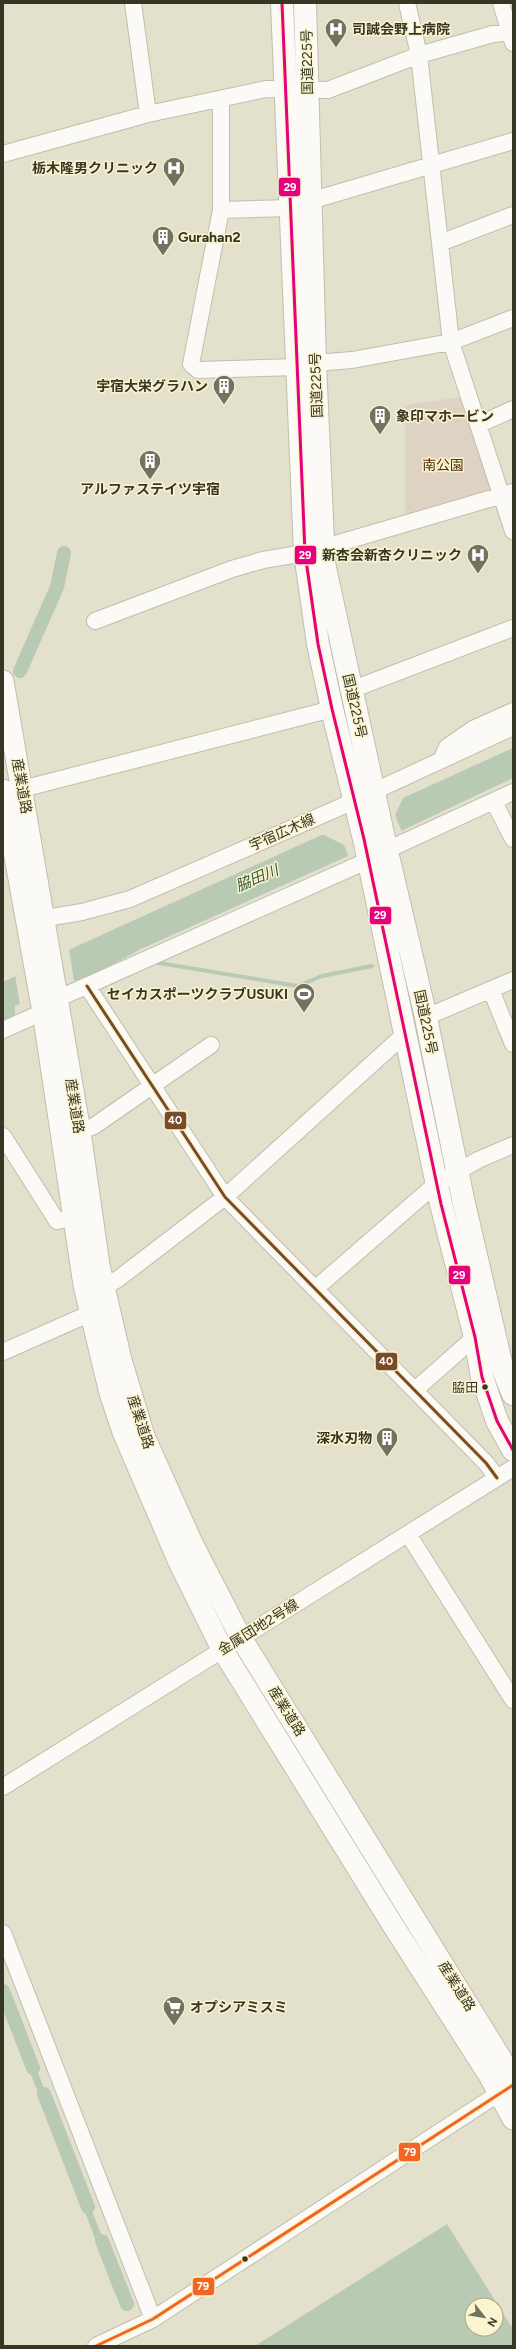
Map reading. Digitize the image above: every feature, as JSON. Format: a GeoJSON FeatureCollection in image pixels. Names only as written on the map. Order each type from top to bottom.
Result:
{"type":"FeatureCollection","features":[{"type":"Feature","properties":{"kind":"highway","name":"国道225号"},"geometry":{"type":"LineString","coordinates":[[282,3],[285,88],[300,204],[318,644],[332,709],[366,803]]}},
{"type":"Feature","properties":{"kind":"highway","name":"国道225号"},"geometry":{"type":"LineString","coordinates":[[300,204],[308,89],[305,3]]}},
{"type":"Feature","properties":{"kind":"highway","name":"国道225号"},"geometry":{"type":"LineString","coordinates":[[314,550],[351,690],[366,803],[377,851],[426,1017],[457,1172],[507,1363],[513,1394]]}},
{"type":"Feature","properties":{"kind":"highway","name":"国道225号"},"geometry":{"type":"LineString","coordinates":[[377,851],[406,1033],[436,1184],[475,1337],[482,1377],[496,1422],[513,1450]]}},
{"type":"Feature","properties":{"kind":"main road","name":"産業道路"},"geometry":{"type":"LineString","coordinates":[[3,681],[12,789],[35,920],[33,958],[47,1004],[80,1132],[99,1265],[121,1360],[144,1436],[192,1543],[241,1638],[513,2078]]}},
{"type":"Feature","properties":{"kind":"main road","name":"産業道路"},"geometry":{"type":"LineString","coordinates":[[12,789],[7,844],[35,920],[49,945],[47,1004],[73,1218],[90,1313],[110,1393],[123,1432],[179,1562],[222,1649],[506,2089],[513,2119]]}},
{"type":"Feature","properties":{"kind":"street"},"geometry":{"type":"LineString","coordinates":[[133,3],[148,114]]}},
{"type":"Feature","properties":{"kind":"street"},"geometry":{"type":"LineString","coordinates":[[407,3],[419,55],[430,166],[451,342],[478,425],[507,494],[513,531]]}},
{"type":"Feature","properties":{"kind":"street"},"geometry":{"type":"LineString","coordinates":[[3,154],[148,114],[266,89],[285,88],[328,90],[419,55],[493,34],[512,36],[501,3]]}},
{"type":"Feature","properties":{"kind":"street"},"geometry":{"type":"LineString","coordinates":[[221,99],[221,210],[191,364],[198,370],[307,365],[352,360],[451,342],[513,318]]}},
{"type":"Feature","properties":{"kind":"street"},"geometry":{"type":"LineString","coordinates":[[221,210],[300,204],[513,141]]}},
{"type":"Feature","properties":{"kind":"street"},"geometry":{"type":"LineString","coordinates":[[440,243],[513,215]]}},
{"type":"Feature","properties":{"kind":"street"},"geometry":{"type":"LineString","coordinates":[[478,425],[513,409]]}},
{"type":"Feature","properties":{"kind":"street"},"geometry":{"type":"LineString","coordinates":[[95,621],[232,569],[286,555],[314,550],[507,494]]}},
{"type":"Feature","properties":{"kind":"street"},"geometry":{"type":"LineString","coordinates":[[351,690],[513,628]]}},
{"type":"Feature","properties":{"kind":"street"},"geometry":{"type":"LineString","coordinates":[[12,789],[332,709]]}},
{"type":"Feature","properties":{"kind":"street"},"geometry":{"type":"LineString","coordinates":[[441,760],[447,747],[473,729],[513,711]]}},
{"type":"Feature","properties":{"kind":"street","name":"宇宿広木線"},"geometry":{"type":"LineString","coordinates":[[35,920],[82,912],[130,899],[366,803],[441,760],[513,727]]}},
{"type":"Feature","properties":{"kind":"street"},"geometry":{"type":"LineString","coordinates":[[3,1030],[47,1004],[377,851],[494,802],[513,792]]}},
{"type":"Feature","properties":{"kind":"street"},"geometry":{"type":"LineString","coordinates":[[494,802],[513,839]]}},
{"type":"Feature","properties":{"kind":"street"},"geometry":{"type":"LineString","coordinates":[[426,1017],[513,980]]}},
{"type":"Feature","properties":{"kind":"street"},"geometry":{"type":"LineString","coordinates":[[87,986],[225,1197],[489,1466],[497,1478]]}},
{"type":"Feature","properties":{"kind":"street"},"geometry":{"type":"LineString","coordinates":[[491,990],[513,1044]]}},
{"type":"Feature","properties":{"kind":"street"},"geometry":{"type":"LineString","coordinates":[[104,1287],[118,1279],[225,1197],[406,1033]]}},
{"type":"Feature","properties":{"kind":"street"},"geometry":{"type":"LineString","coordinates":[[80,1132],[94,1126],[211,1045]]}},
{"type":"Feature","properties":{"kind":"street"},"geometry":{"type":"LineString","coordinates":[[3,1136],[57,1221],[73,1218]]}},
{"type":"Feature","properties":{"kind":"street"},"geometry":{"type":"LineString","coordinates":[[315,1289],[436,1184],[478,1160],[513,1145]]}},
{"type":"Feature","properties":{"kind":"street"},"geometry":{"type":"LineString","coordinates":[[3,1352],[90,1313]]}},
{"type":"Feature","properties":{"kind":"street"},"geometry":{"type":"LineString","coordinates":[[415,1390],[475,1337]]}},
{"type":"Feature","properties":{"kind":"street","name":"金属団地2号線"},"geometry":{"type":"LineString","coordinates":[[3,1787],[513,1468]]}},
{"type":"Feature","properties":{"kind":"street"},"geometry":{"type":"LineString","coordinates":[[408,1534],[513,1700]]}},
{"type":"Feature","properties":{"kind":"street"},"geometry":{"type":"LineString","coordinates":[[3,1933],[153,2320]]}},
{"type":"Feature","properties":{"kind":"street"},"geometry":{"type":"LineString","coordinates":[[96,2346],[153,2320],[506,2089]]}},
{"type":"Feature","properties":{"kind":"green space","name":"南公園"},"geometry":{"type":"Polygon","coordinates":[[[462,397],[492,492],[405,518],[405,405],[462,397]]]}},
{"type":"Feature","properties":{"kind":"water","name":"脇田川"},"geometry":{"type":"Polygon","coordinates":[[[513,748],[513,778],[346,857],[141,949],[80,982],[75,980],[15,1006],[15,1015],[3,1021],[3,982],[73,948],[513,748]]]}},
{"type":"Feature","properties":{"kind":"water"},"geometry":{"type":"Polygon","coordinates":[[[12,2003],[24,2034],[17,2037],[5,2006],[12,2003]]]}},
{"type":"Feature","properties":{"kind":"water"},"geometry":{"type":"Polygon","coordinates":[[[29,2049],[53,2112],[46,2114],[22,2051],[29,2049]]]}},
{"type":"Feature","properties":{"kind":"water"},"geometry":{"type":"Polygon","coordinates":[[[59,2129],[77,2172],[71,2175],[52,2131],[59,2129]]]}},
{"type":"Feature","properties":{"kind":"water"},"geometry":{"type":"Polygon","coordinates":[[[83,2189],[111,2259],[104,2262],[77,2191],[83,2189]]]}},
{"type":"Feature","properties":{"kind":"water"},"geometry":{"type":"Polygon","coordinates":[[[447,2224],[493,2297],[464,2297],[464,2337],[504,2337],[504,2315],[513,2329],[513,2346],[255,2346],[447,2224]]]}},
{"type":"Feature","properties":{"kind":"water"},"geometry":{"type":"Polygon","coordinates":[[[118,2278],[128,2302],[121,2306],[110,2281],[118,2278]]]}},
{"type":"Feature","properties":{"kind":"pier"},"geometry":{"type":"Polygon","coordinates":[[[404,796],[395,815],[402,832],[349,858],[344,845],[320,833],[404,796]]]}},
{"type":"Feature","properties":{"kind":"pier"},"geometry":{"type":"Polygon","coordinates":[[[69,948],[74,982],[20,1006],[15,974],[69,948]]]}},
{"type":"Feature","properties":{"kind":"waterway"},"geometry":{"type":"LineString","coordinates":[[20,671],[57,587],[64,553]]}},
{"type":"Feature","properties":{"kind":"waterway"},"geometry":{"type":"LineString","coordinates":[[153,962],[298,986],[322,976],[372,966]]}},
{"type":"Feature","properties":{"kind":"waterway"},"geometry":{"type":"LineString","coordinates":[[3,1991],[33,2068]]}},
{"type":"Feature","properties":{"kind":"waterway"},"geometry":{"type":"LineString","coordinates":[[44,2094],[88,2207]]}},
{"type":"Feature","properties":{"kind":"waterway"},"geometry":{"type":"LineString","coordinates":[[102,2241],[127,2304]]}},
{"type":"Feature","properties":{"kind":"transit line","name":"29"},"geometry":{"type":"LineString","coordinates":[[282,3],[305,553],[318,644],[332,709],[364,839],[441,1204],[475,1337],[482,1377],[497,1421],[513,1450]]}},
{"type":"Feature","properties":{"kind":"transit line","name":"40"},"geometry":{"type":"LineString","coordinates":[[87,986],[225,1197],[486,1463],[497,1478]]}},
{"type":"Feature","properties":{"kind":"transit line","name":"79"},"geometry":{"type":"LineString","coordinates":[[96,2346],[153,2319],[513,2085]]}},
{"type":"Feature","properties":{"kind":"place","name":"司誠会野上病院"},"geometry":{"type":"Point","coordinates":[336,48]}},
{"type":"Feature","properties":{"kind":"place","name":"栃木隆男クリニック"},"geometry":{"type":"Point","coordinates":[174,188]}},
{"type":"Feature","properties":{"kind":"place","name":"Gurahan2"},"geometry":{"type":"Point","coordinates":[163,256]}},
{"type":"Feature","properties":{"kind":"place","name":"宇宿大栄グラハン"},"geometry":{"type":"Point","coordinates":[224,406]}},
{"type":"Feature","properties":{"kind":"place","name":"象印マホービン"},"geometry":{"type":"Point","coordinates":[380,436]}},
{"type":"Feature","properties":{"kind":"place","name":"アルファステイツ宇宿"},"geometry":{"type":"Point","coordinates":[150,480]}},
{"type":"Feature","properties":{"kind":"place","name":"新杏会新杏クリニック"},"geometry":{"type":"Point","coordinates":[478,574]}},
{"type":"Feature","properties":{"kind":"place","name":"セイカスポーツクラブUSUKI"},"geometry":{"type":"Point","coordinates":[304,1014]}},
{"type":"Feature","properties":{"kind":"place","name":"脇田"},"geometry":{"type":"Point","coordinates":[485,1387]}},
{"type":"Feature","properties":{"kind":"place","name":"深水刃物"},"geometry":{"type":"Point","coordinates":[387,1458]}},
{"type":"Feature","properties":{"kind":"place","name":"オプシアミスミ"},"geometry":{"type":"Point","coordinates":[174,2026]}}]}
